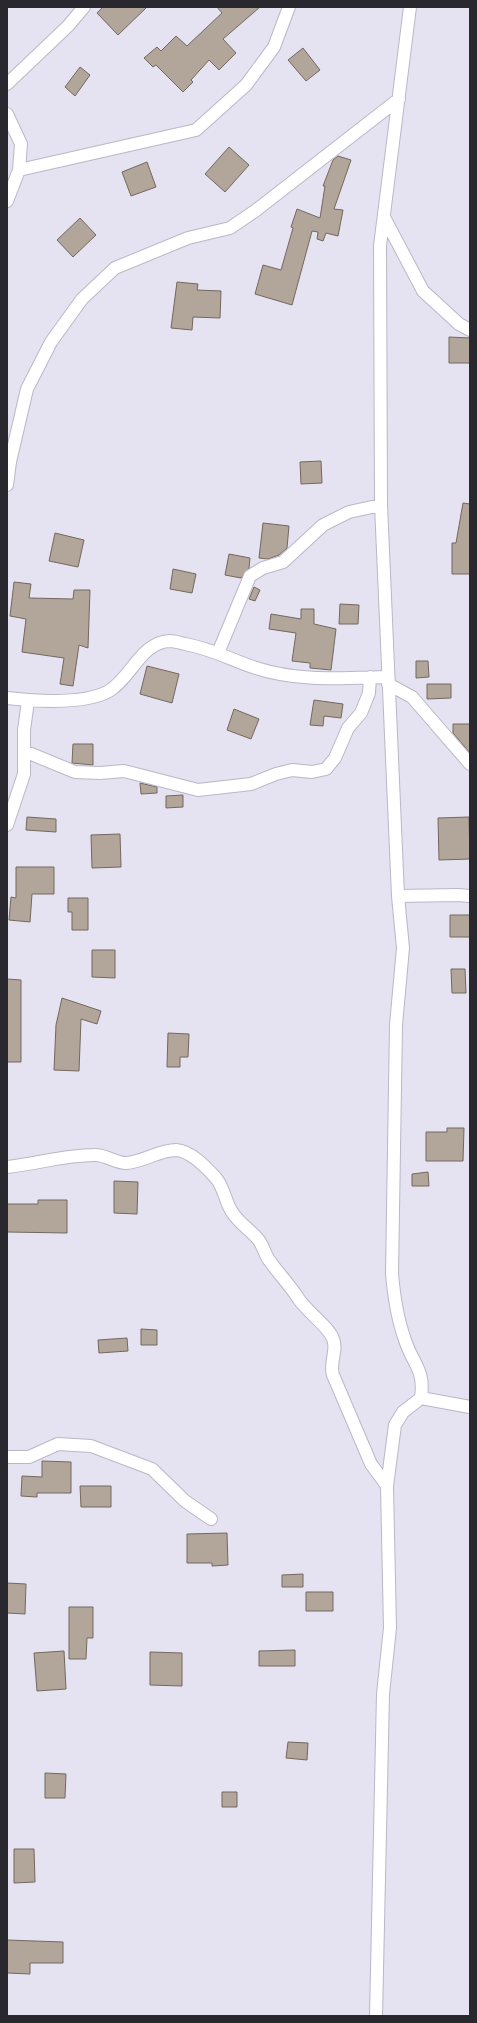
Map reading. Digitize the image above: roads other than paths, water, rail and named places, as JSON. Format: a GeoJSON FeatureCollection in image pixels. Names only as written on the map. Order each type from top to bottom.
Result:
{"type":"FeatureCollection","features":[{"type":"Feature","properties":{"kind":"street"},"geometry":{"type":"LineString","coordinates":[[7,80],[68,26],[84,7]]}},
{"type":"Feature","properties":{"kind":"street"},"geometry":{"type":"LineString","coordinates":[[19,170],[196,130],[246,85],[274,47],[289,7]]}},
{"type":"Feature","properties":{"kind":"street"},"geometry":{"type":"LineString","coordinates":[[376,2016],[383,1694],[390,1628],[387,1486],[395,1425],[404,1412],[421,1398],[423,1384],[420,1372],[403,1335],[395,1308],[392,1274],[396,1025],[403,948],[398,896],[381,505],[380,246],[410,7]]}},
{"type":"Feature","properties":{"kind":"street"},"geometry":{"type":"LineString","coordinates":[[7,485],[10,462],[27,389],[51,342],[82,299],[115,268],[188,238],[230,228],[255,211],[398,99]]}},
{"type":"Feature","properties":{"kind":"street"},"geometry":{"type":"LineString","coordinates":[[7,114],[20,144],[19,170],[7,201]]}},
{"type":"Feature","properties":{"kind":"street"},"geometry":{"type":"LineString","coordinates":[[384,217],[423,291],[459,324],[470,330]]}},
{"type":"Feature","properties":{"kind":"street"},"geometry":{"type":"LineString","coordinates":[[218,653],[250,576],[263,568],[282,562],[323,525],[349,512],[381,505]]}},
{"type":"Feature","properties":{"kind":"street"},"geometry":{"type":"LineString","coordinates":[[7,698],[60,701],[91,697],[109,691],[130,672],[148,649],[170,641],[206,648],[257,669],[305,678],[370,677],[388,680],[412,697],[470,764]]}},
{"type":"Feature","properties":{"kind":"street"},"geometry":{"type":"LineString","coordinates":[[24,752],[75,772],[100,773],[124,771],[198,790],[251,784],[276,774],[292,770],[312,772],[326,769],[335,758],[348,728],[361,713],[369,692],[370,677]]}},
{"type":"Feature","properties":{"kind":"street"},"geometry":{"type":"LineString","coordinates":[[7,825],[24,774],[24,730],[28,700]]}},
{"type":"Feature","properties":{"kind":"street"},"geometry":{"type":"LineString","coordinates":[[398,896],[470,896]]}},
{"type":"Feature","properties":{"kind":"street"},"geometry":{"type":"LineString","coordinates":[[7,1167],[64,1157],[95,1154],[124,1163],[135,1162],[161,1153],[176,1150],[191,1156],[208,1169],[218,1180],[232,1212],[246,1229],[258,1239],[268,1259],[288,1283],[307,1311],[329,1332],[334,1339],[335,1346],[331,1367],[333,1375],[371,1464],[387,1486]]}},
{"type":"Feature","properties":{"kind":"street"},"geometry":{"type":"LineString","coordinates":[[421,1398],[470,1407]]}},
{"type":"Feature","properties":{"kind":"street"},"geometry":{"type":"LineString","coordinates":[[7,1457],[29,1457],[58,1444],[91,1446],[152,1469],[185,1501],[211,1519]]}}]}
